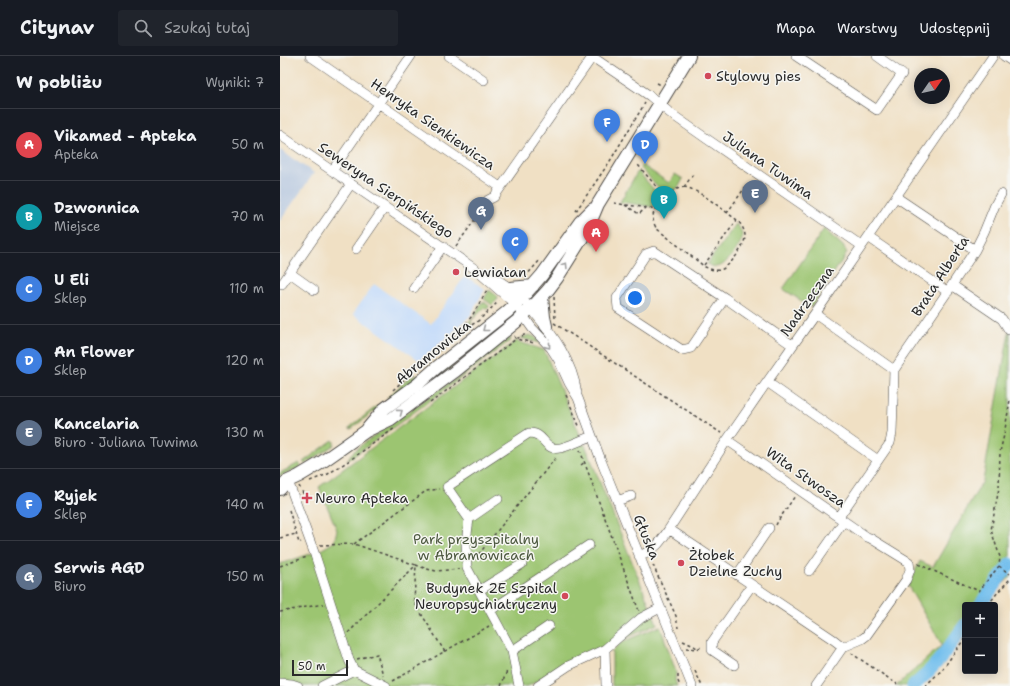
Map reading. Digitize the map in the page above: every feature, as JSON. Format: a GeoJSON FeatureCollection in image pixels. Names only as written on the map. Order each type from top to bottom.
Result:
{"type":"FeatureCollection","features":[{"type":"Feature","properties":{"kind":"main road"},"geometry":{"type":"LineString","coordinates":[[598,204],[690,56]]}},
{"type":"Feature","properties":{"kind":"main road","name":"Abramowicka"},"geometry":{"type":"LineString","coordinates":[[366,431],[384,409],[418,384],[502,316],[518,301],[529,281],[580,222],[598,204]]}},
{"type":"Feature","properties":{"kind":"main road","name":"Abramowicka"},"geometry":{"type":"LineString","coordinates":[[283,483],[299,476],[319,464],[366,431],[391,419],[481,351],[527,312],[542,297],[561,272],[587,230],[598,204]]}},
{"type":"Feature","properties":{"kind":"main road"},"geometry":{"type":"LineString","coordinates":[[510,288],[529,281]]}},
{"type":"Feature","properties":{"kind":"main road"},"geometry":{"type":"LineString","coordinates":[[542,297],[544,317],[551,324]]}},
{"type":"Feature","properties":{"kind":"street","name":"Henryka Sienkiewicza"},"geometry":{"type":"LineString","coordinates":[[310,56],[500,188]]}},
{"type":"Feature","properties":{"kind":"street"},"geometry":{"type":"LineString","coordinates":[[332,171],[410,56]]}},
{"type":"Feature","properties":{"kind":"street"},"geometry":{"type":"LineString","coordinates":[[449,56],[484,80]]}},
{"type":"Feature","properties":{"kind":"street"},"geometry":{"type":"LineString","coordinates":[[488,200],[494,196],[500,188],[592,56]]}},
{"type":"Feature","properties":{"kind":"street","name":"Juliana Tuwima"},"geometry":{"type":"LineString","coordinates":[[592,56],[650,96],[670,113],[707,140],[862,246]]}},
{"type":"Feature","properties":{"kind":"street"},"geometry":{"type":"LineString","coordinates":[[796,56],[877,110],[902,74],[877,56]]}},
{"type":"Feature","properties":{"kind":"street","name":"Nadrzeczna"},"geometry":{"type":"LineString","coordinates":[[639,556],[654,548],[660,542],[724,437],[767,382],[994,56]]}},
{"type":"Feature","properties":{"kind":"street"},"geometry":{"type":"LineString","coordinates":[[1004,56],[1010,60]]}},
{"type":"Feature","properties":{"kind":"street","name":"Seweryna Sierpińskiego"},"geometry":{"type":"LineString","coordinates":[[280,135],[452,252],[518,301]]}},
{"type":"Feature","properties":{"kind":"street"},"geometry":{"type":"LineString","coordinates":[[282,284],[351,184]]}},
{"type":"Feature","properties":{"kind":"street","name":"Brata Alberta"},"geometry":{"type":"LineString","coordinates":[[894,370],[975,250],[1001,194]]}},
{"type":"Feature","properties":{"kind":"street"},"geometry":{"type":"LineString","coordinates":[[896,196],[975,250]]}},
{"type":"Feature","properties":{"kind":"street"},"geometry":{"type":"LineString","coordinates":[[356,249],[385,207]]}},
{"type":"Feature","properties":{"kind":"street"},"geometry":{"type":"LineString","coordinates":[[868,237],[950,289],[1002,319],[1009,330]]}},
{"type":"Feature","properties":{"kind":"street"},"geometry":{"type":"LineString","coordinates":[[414,288],[442,246]]}},
{"type":"Feature","properties":{"kind":"street"},"geometry":{"type":"LineString","coordinates":[[725,298],[691,348],[682,350],[618,308],[617,298],[646,254],[654,251],[725,298],[792,345]]}},
{"type":"Feature","properties":{"kind":"street","name":"Seweryna Sierpińskiego"},"geometry":{"type":"LineString","coordinates":[[476,269],[497,279],[510,288],[518,301]]}},
{"type":"Feature","properties":{"kind":"street"},"geometry":{"type":"LineString","coordinates":[[290,273],[314,290]]}},
{"type":"Feature","properties":{"kind":"street"},"geometry":{"type":"LineString","coordinates":[[518,301],[527,312]]}},
{"type":"Feature","properties":{"kind":"street","name":"Głuska"},"geometry":{"type":"LineString","coordinates":[[527,312],[551,324],[566,356],[574,378],[584,439],[617,501],[692,686]]}},
{"type":"Feature","properties":{"kind":"street","name":"Głuska"},"geometry":{"type":"LineString","coordinates":[[527,312],[558,359],[578,398]]}},
{"type":"Feature","properties":{"kind":"street"},"geometry":{"type":"LineString","coordinates":[[809,571],[890,443],[892,433],[894,370],[815,314]]}},
{"type":"Feature","properties":{"kind":"street"},"geometry":{"type":"LineString","coordinates":[[767,382],[878,460]]}},
{"type":"Feature","properties":{"kind":"street"},"geometry":{"type":"LineString","coordinates":[[519,686],[512,651],[467,568],[466,542],[469,519],[447,487],[529,433],[537,434],[554,449],[565,447],[584,439]]}},
{"type":"Feature","properties":{"kind":"street","name":"Wita Stwosza"},"geometry":{"type":"LineString","coordinates":[[724,437],[868,538],[909,562],[910,570]]}},
{"type":"Feature","properties":{"kind":"street"},"geometry":{"type":"LineString","coordinates":[[283,483],[314,551],[354,670],[386,686]]}},
{"type":"Feature","properties":{"kind":"street"},"geometry":{"type":"LineString","coordinates":[[617,501],[630,496]]}},
{"type":"Feature","properties":{"kind":"street"},"geometry":{"type":"LineString","coordinates":[[469,519],[498,499]]}},
{"type":"Feature","properties":{"kind":"street"},"geometry":{"type":"LineString","coordinates":[[737,575],[769,528]]}},
{"type":"Feature","properties":{"kind":"street"},"geometry":{"type":"LineString","coordinates":[[669,529],[834,640],[845,649]]}},
{"type":"Feature","properties":{"kind":"street"},"geometry":{"type":"LineString","coordinates":[[491,610],[589,545]]}},
{"type":"Feature","properties":{"kind":"street"},"geometry":{"type":"LineString","coordinates":[[480,590],[522,564]]}},
{"type":"Feature","properties":{"kind":"street"},"geometry":{"type":"LineString","coordinates":[[816,686],[845,649],[866,636],[906,580],[910,570]]}},
{"type":"Feature","properties":{"kind":"street"},"geometry":{"type":"LineString","coordinates":[[734,665],[712,650],[712,642],[752,585]]}},
{"type":"Feature","properties":{"kind":"street"},"geometry":{"type":"LineString","coordinates":[[538,686],[568,666],[605,649],[641,618],[660,608]]}},
{"type":"Feature","properties":{"kind":"street"},"geometry":{"type":"LineString","coordinates":[[512,651],[549,626]]}},
{"type":"Feature","properties":{"kind":"street"},"geometry":{"type":"LineString","coordinates":[[605,649],[606,686]]}},
{"type":"Feature","properties":{"kind":"street"},"geometry":{"type":"LineString","coordinates":[[322,686],[354,670]]}},
{"type":"Feature","properties":{"kind":"street"},"geometry":{"type":"LineString","coordinates":[[280,683],[298,686]]}},
{"type":"Feature","properties":{"kind":"path"},"geometry":{"type":"LineString","coordinates":[[573,216],[610,161],[646,102]]}},
{"type":"Feature","properties":{"kind":"path"},"geometry":{"type":"LineString","coordinates":[[614,203],[666,210],[671,204],[638,165]]}},
{"type":"Feature","properties":{"kind":"path"},"geometry":{"type":"LineString","coordinates":[[684,187],[694,173]]}},
{"type":"Feature","properties":{"kind":"path"},"geometry":{"type":"LineString","coordinates":[[727,213],[746,186]]}},
{"type":"Feature","properties":{"kind":"path"},"geometry":{"type":"LineString","coordinates":[[684,187],[699,193],[737,220],[742,226],[746,238],[742,247],[729,264],[720,270],[710,270],[703,266],[657,229],[654,224],[653,219],[655,209],[664,196],[671,191],[684,187]]}},
{"type":"Feature","properties":{"kind":"path"},"geometry":{"type":"LineString","coordinates":[[452,252],[488,200]]}},
{"type":"Feature","properties":{"kind":"path"},"geometry":{"type":"LineString","coordinates":[[624,205],[639,214],[646,208]]}},
{"type":"Feature","properties":{"kind":"path"},"geometry":{"type":"LineString","coordinates":[[703,266],[737,220]]}},
{"type":"Feature","properties":{"kind":"path"},"geometry":{"type":"LineString","coordinates":[[529,281],[543,257]]}},
{"type":"Feature","properties":{"kind":"path"},"geometry":{"type":"LineString","coordinates":[[432,359],[457,334],[472,316],[488,288]]}},
{"type":"Feature","properties":{"kind":"path"},"geometry":{"type":"LineString","coordinates":[[554,297],[551,324],[724,437]]}},
{"type":"Feature","properties":{"kind":"path"},"geometry":{"type":"LineString","coordinates":[[457,334],[478,322],[491,309]]}},
{"type":"Feature","properties":{"kind":"path"},"geometry":{"type":"LineString","coordinates":[[516,339],[537,344]]}},
{"type":"Feature","properties":{"kind":"path"},"geometry":{"type":"LineString","coordinates":[[390,392],[408,376],[416,374]]}},
{"type":"Feature","properties":{"kind":"path"},"geometry":{"type":"LineString","coordinates":[[564,390],[584,439],[585,462],[641,618]]}},
{"type":"Feature","properties":{"kind":"path"},"geometry":{"type":"LineString","coordinates":[[910,570],[918,564],[979,591],[999,566],[1000,557],[991,530],[999,488],[1000,452],[1010,400]]}},
{"type":"Feature","properties":{"kind":"path"},"geometry":{"type":"LineString","coordinates":[[581,466],[585,462]]}},
{"type":"Feature","properties":{"kind":"path"},"geometry":{"type":"LineString","coordinates":[[299,486],[304,495]]}},
{"type":"Feature","properties":{"kind":"path"},"geometry":{"type":"LineString","coordinates":[[354,544],[426,491],[447,487]]}},
{"type":"Feature","properties":{"kind":"path"},"geometry":{"type":"LineString","coordinates":[[280,538],[296,534]]}},
{"type":"Feature","properties":{"kind":"path"},"geometry":{"type":"LineString","coordinates":[[280,566],[314,551],[319,545],[354,544],[416,565],[414,602],[445,652]]}},
{"type":"Feature","properties":{"kind":"path"},"geometry":{"type":"LineString","coordinates":[[999,566],[1010,574]]}},
{"type":"Feature","properties":{"kind":"path"},"geometry":{"type":"LineString","coordinates":[[990,602],[1010,579]]}},
{"type":"Feature","properties":{"kind":"path"},"geometry":{"type":"LineString","coordinates":[[280,612],[331,602]]}},
{"type":"Feature","properties":{"kind":"path"},"geometry":{"type":"LineString","coordinates":[[350,660],[377,654],[386,686],[494,623]]}},
{"type":"Feature","properties":{"kind":"path"},"geometry":{"type":"LineString","coordinates":[[681,640],[697,649]]}},
{"type":"Feature","properties":{"kind":"path"},"geometry":{"type":"LineString","coordinates":[[924,686],[942,670],[962,642]]}},
{"type":"Feature","properties":{"kind":"path"},"geometry":{"type":"LineString","coordinates":[[684,648],[691,648]]}},
{"type":"Feature","properties":{"kind":"path"},"geometry":{"type":"LineString","coordinates":[[845,649],[898,684]]}},
{"type":"Feature","properties":{"kind":"shaded area"},"geometry":{"type":"Polygon","coordinates":[[[280,150],[314,173],[280,221],[280,150]]]}},
{"type":"Feature","properties":{"kind":"shaded area"},"geometry":{"type":"Polygon","coordinates":[[[465,276],[485,289],[470,316],[420,361],[353,314],[374,284],[431,324],[465,276]]]}},
{"type":"Feature","properties":{"kind":"green space"},"geometry":{"type":"Polygon","coordinates":[[[642,165],[669,183],[675,174],[683,179],[678,188],[665,195],[640,167],[642,165]]]}},
{"type":"Feature","properties":{"kind":"green space"},"geometry":{"type":"Polygon","coordinates":[[[638,171],[661,198],[653,207],[620,202],[638,171]]]}},
{"type":"Feature","properties":{"kind":"green space"},"geometry":{"type":"Polygon","coordinates":[[[736,224],[740,229],[742,239],[734,253],[720,266],[715,267],[707,264],[736,224]]]}},
{"type":"Feature","properties":{"kind":"green space"},"geometry":{"type":"Polygon","coordinates":[[[824,229],[843,246],[847,253],[811,307],[783,289],[824,229]]]}},
{"type":"Feature","properties":{"kind":"green space"},"geometry":{"type":"Polygon","coordinates":[[[489,290],[497,296],[498,299],[492,305],[484,299],[489,290]]]}},
{"type":"Feature","properties":{"kind":"green space"},"geometry":{"type":"Polygon","coordinates":[[[482,302],[489,307],[487,309],[485,307],[471,321],[471,324],[468,323],[474,317],[482,302]]]}},
{"type":"Feature","properties":{"kind":"green space"},"geometry":{"type":"Polygon","coordinates":[[[499,324],[501,326],[426,388],[379,422],[377,420],[499,324]]]}},
{"type":"Feature","properties":{"kind":"green space"},"geometry":{"type":"Polygon","coordinates":[[[1010,326],[1010,577],[997,590],[988,602],[962,602],[962,637],[940,668],[922,686],[896,686],[942,645],[908,586],[920,561],[933,567],[983,481],[1010,326]]]}},
{"type":"Feature","properties":{"kind":"green space"},"geometry":{"type":"Polygon","coordinates":[[[529,335],[535,337],[541,343],[520,338],[529,335]]]}},
{"type":"Feature","properties":{"kind":"green space"},"geometry":{"type":"Polygon","coordinates":[[[510,337],[511,340],[347,461],[351,454],[363,444],[459,377],[510,337]]]}},
{"type":"Feature","properties":{"kind":"green space","name":"Park przyszpitalny w Abramowicach"},"geometry":{"type":"Polygon","coordinates":[[[516,341],[544,350],[580,435],[579,439],[581,444],[585,445],[657,624],[566,665],[528,686],[280,686],[280,564],[319,551],[334,542],[337,530],[319,487],[516,341]]]}},
{"type":"Feature","properties":{"kind":"green space"},"geometry":{"type":"Polygon","coordinates":[[[417,375],[420,377],[390,399],[387,398],[409,378],[417,375]]]}},
{"type":"Feature","properties":{"kind":"green space"},"geometry":{"type":"Polygon","coordinates":[[[377,406],[378,408],[351,429],[349,428],[377,406]]]}},
{"type":"Feature","properties":{"kind":"green space"},"geometry":{"type":"Polygon","coordinates":[[[333,440],[334,445],[305,464],[303,462],[333,440]]]}},
{"type":"Feature","properties":{"kind":"green space"},"geometry":{"type":"Polygon","coordinates":[[[299,463],[301,466],[300,467],[280,476],[280,473],[299,463]]]}},
{"type":"Feature","properties":{"kind":"green space"},"geometry":{"type":"Polygon","coordinates":[[[660,626],[676,672],[675,680],[677,686],[612,686],[612,651],[620,643],[660,626]]]}},
{"type":"Feature","properties":{"kind":"waterway"},"geometry":{"type":"LineString","coordinates":[[982,602],[1010,564]]}},
{"type":"Feature","properties":{"kind":"waterway"},"geometry":{"type":"LineString","coordinates":[[913,686],[934,665],[962,629]]}},
{"type":"Feature","properties":{"kind":"place","name":"Stylowy pies"},"geometry":{"type":"Point","coordinates":[708,76]}},
{"type":"Feature","properties":{"kind":"place","name":"Ryjek"},"geometry":{"type":"Point","coordinates":[607,142]}},
{"type":"Feature","properties":{"kind":"place","name":"An Flower"},"geometry":{"type":"Point","coordinates":[645,164]}},
{"type":"Feature","properties":{"kind":"place","name":"Kancelaria"},"geometry":{"type":"Point","coordinates":[755,213]}},
{"type":"Feature","properties":{"kind":"place","name":"Dzwonnica"},"geometry":{"type":"Point","coordinates":[664,219]}},
{"type":"Feature","properties":{"kind":"place","name":"Serwis AGD"},"geometry":{"type":"Point","coordinates":[481,230]}},
{"type":"Feature","properties":{"kind":"place","name":"Vikamed - Apteka"},"geometry":{"type":"Point","coordinates":[596,252]}},
{"type":"Feature","properties":{"kind":"place","name":"U Eli"},"geometry":{"type":"Point","coordinates":[515,261]}},
{"type":"Feature","properties":{"kind":"place","name":"Lewiatan"},"geometry":{"type":"Point","coordinates":[456,272]}},
{"type":"Feature","properties":{"kind":"place","name":"Neuro Apteka"},"geometry":{"type":"Point","coordinates":[307,498]}},
{"type":"Feature","properties":{"kind":"place","name":"Żłobek Dzielne Zuchy"},"geometry":{"type":"Point","coordinates":[681,563]}},
{"type":"Feature","properties":{"kind":"place","name":"Budynek 2E Szpital Neuropsychiatryczny"},"geometry":{"type":"Point","coordinates":[565,596]}}]}
